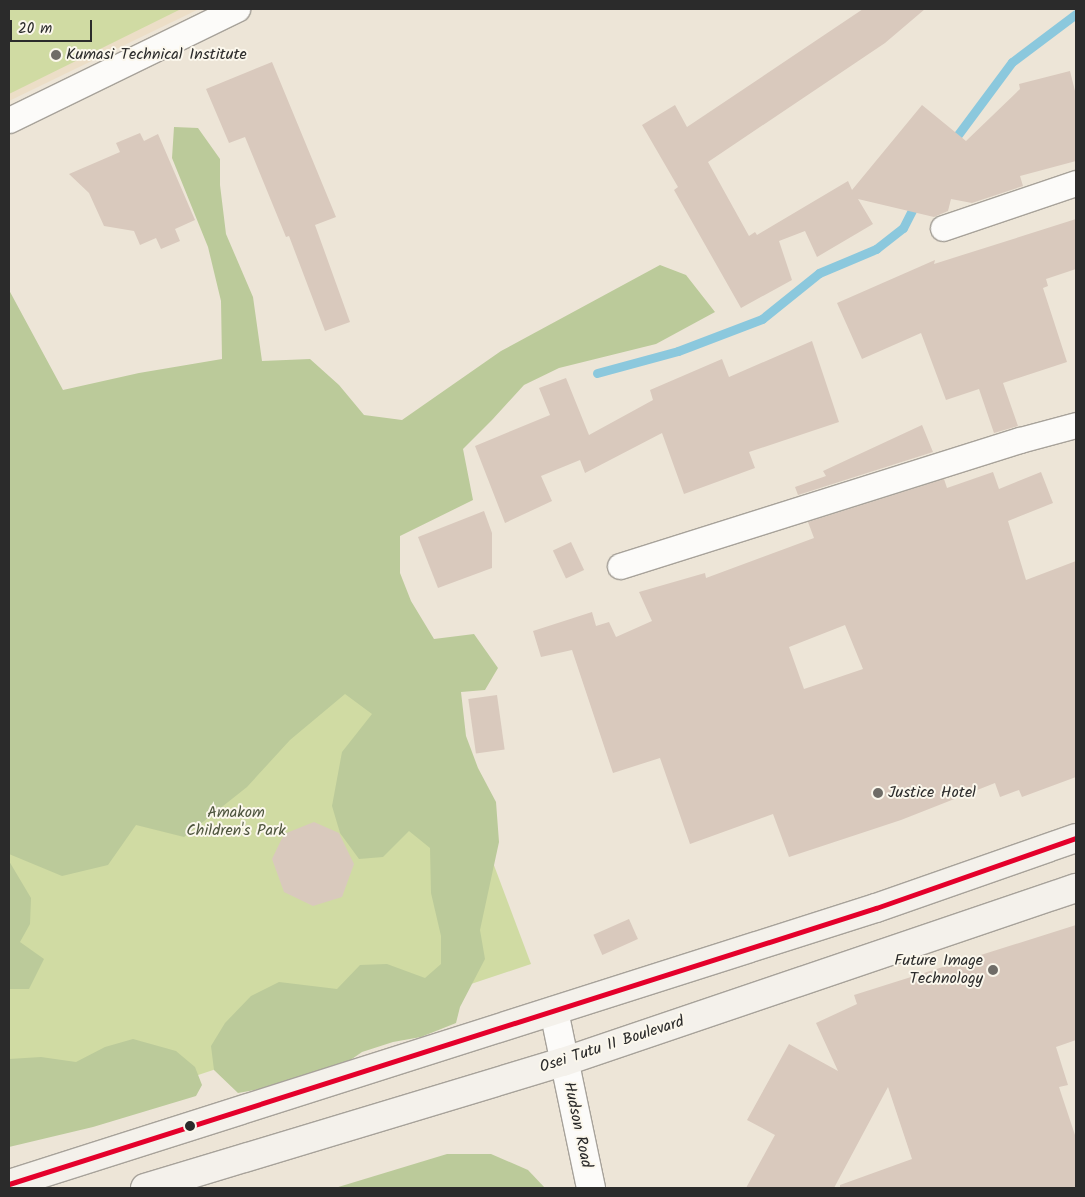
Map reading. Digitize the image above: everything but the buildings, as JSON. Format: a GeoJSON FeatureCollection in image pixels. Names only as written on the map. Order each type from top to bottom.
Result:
{"type":"FeatureCollection","features":[{"type":"Feature","properties":{"kind":"main road"},"geometry":{"type":"LineString","coordinates":[[9,1184],[876,908],[1076,838]]}},
{"type":"Feature","properties":{"kind":"main road","name":"Osei Tutu II Boulevard"},"geometry":{"type":"LineString","coordinates":[[145,1188],[563,1062],[1076,888]]}},
{"type":"Feature","properties":{"kind":"street"},"geometry":{"type":"LineString","coordinates":[[9,120],[236,9]]}},
{"type":"Feature","properties":{"kind":"street"},"geometry":{"type":"LineString","coordinates":[[943,228],[1076,183]]}},
{"type":"Feature","properties":{"kind":"street"},"geometry":{"type":"LineString","coordinates":[[620,566],[1020,440],[1076,425]]}},
{"type":"Feature","properties":{"kind":"street","name":"Hudson Road"},"geometry":{"type":"LineString","coordinates":[[554,1011],[563,1062],[591,1188]]}},
{"type":"Feature","properties":{"kind":"shaded area","name":"Kumasi Technical Institute"},"geometry":{"type":"Polygon","coordinates":[[[9,9],[199,9],[9,101],[9,9]]]}},
{"type":"Feature","properties":{"kind":"green space","name":"Kumasi Technical Institute"},"geometry":{"type":"Polygon","coordinates":[[[9,9],[181,9],[9,94],[9,9]]]}},
{"type":"Feature","properties":{"kind":"green space","name":"Amakom Children's Park"},"geometry":{"type":"Polygon","coordinates":[[[174,127],[198,128],[220,159],[220,185],[226,234],[253,297],[262,361],[310,359],[339,385],[364,415],[402,420],[501,351],[660,265],[686,275],[715,312],[656,344],[559,368],[524,385],[463,449],[473,500],[400,536],[400,573],[411,601],[434,639],[474,634],[498,668],[485,690],[461,692],[466,736],[478,768],[496,802],[499,842],[480,930],[485,959],[460,1007],[456,1023],[421,1037],[393,1042],[362,1052],[336,1070],[276,1086],[238,1093],[214,1070],[211,1046],[225,1023],[251,996],[279,982],[337,989],[360,965],[387,964],[425,978],[441,964],[441,936],[431,893],[430,848],[409,831],[383,857],[359,859],[340,833],[332,806],[342,752],[372,714],[345,694],[290,740],[247,787],[184,837],[136,825],[108,865],[62,876],[9,854],[9,290],[63,390],[139,373],[222,359],[221,301],[208,247],[172,158],[174,127]]]}},
{"type":"Feature","properties":{"kind":"green space","name":"Amakom Children's Park"},"geometry":{"type":"Polygon","coordinates":[[[309,372],[531,964],[9,1138],[9,441],[309,372]]]}},
{"type":"Feature","properties":{"kind":"green space"},"geometry":{"type":"Polygon","coordinates":[[[9,861],[31,898],[30,924],[20,942],[44,959],[29,989],[9,989],[9,861]]]}},
{"type":"Feature","properties":{"kind":"green space"},"geometry":{"type":"Polygon","coordinates":[[[133,1039],[176,1051],[195,1067],[202,1085],[196,1096],[93,1127],[9,1147],[9,1059],[41,1057],[76,1062],[105,1047],[133,1039]]]}},
{"type":"Feature","properties":{"kind":"green space"},"geometry":{"type":"Polygon","coordinates":[[[447,1154],[491,1154],[528,1170],[545,1188],[335,1188],[447,1154]]]}},
{"type":"Feature","properties":{"kind":"waterway"},"geometry":{"type":"LineString","coordinates":[[951,144],[1012,62],[1076,14]]}},
{"type":"Feature","properties":{"kind":"waterway"},"geometry":{"type":"LineString","coordinates":[[597,373],[678,351],[762,319],[819,273],[876,249],[903,228],[916,202]]}},
{"type":"Feature","properties":{"kind":"transit line"},"geometry":{"type":"LineString","coordinates":[[9,1184],[876,908],[1076,838]]}},
{"type":"Feature","properties":{"kind":"place","name":"Kumasi Technical Institute"},"geometry":{"type":"Point","coordinates":[56,55]}},
{"type":"Feature","properties":{"kind":"place","name":"Justice Hotel"},"geometry":{"type":"Point","coordinates":[878,793]}},
{"type":"Feature","properties":{"kind":"place","name":"Future Image Technology"},"geometry":{"type":"Point","coordinates":[993,970]}}]}
